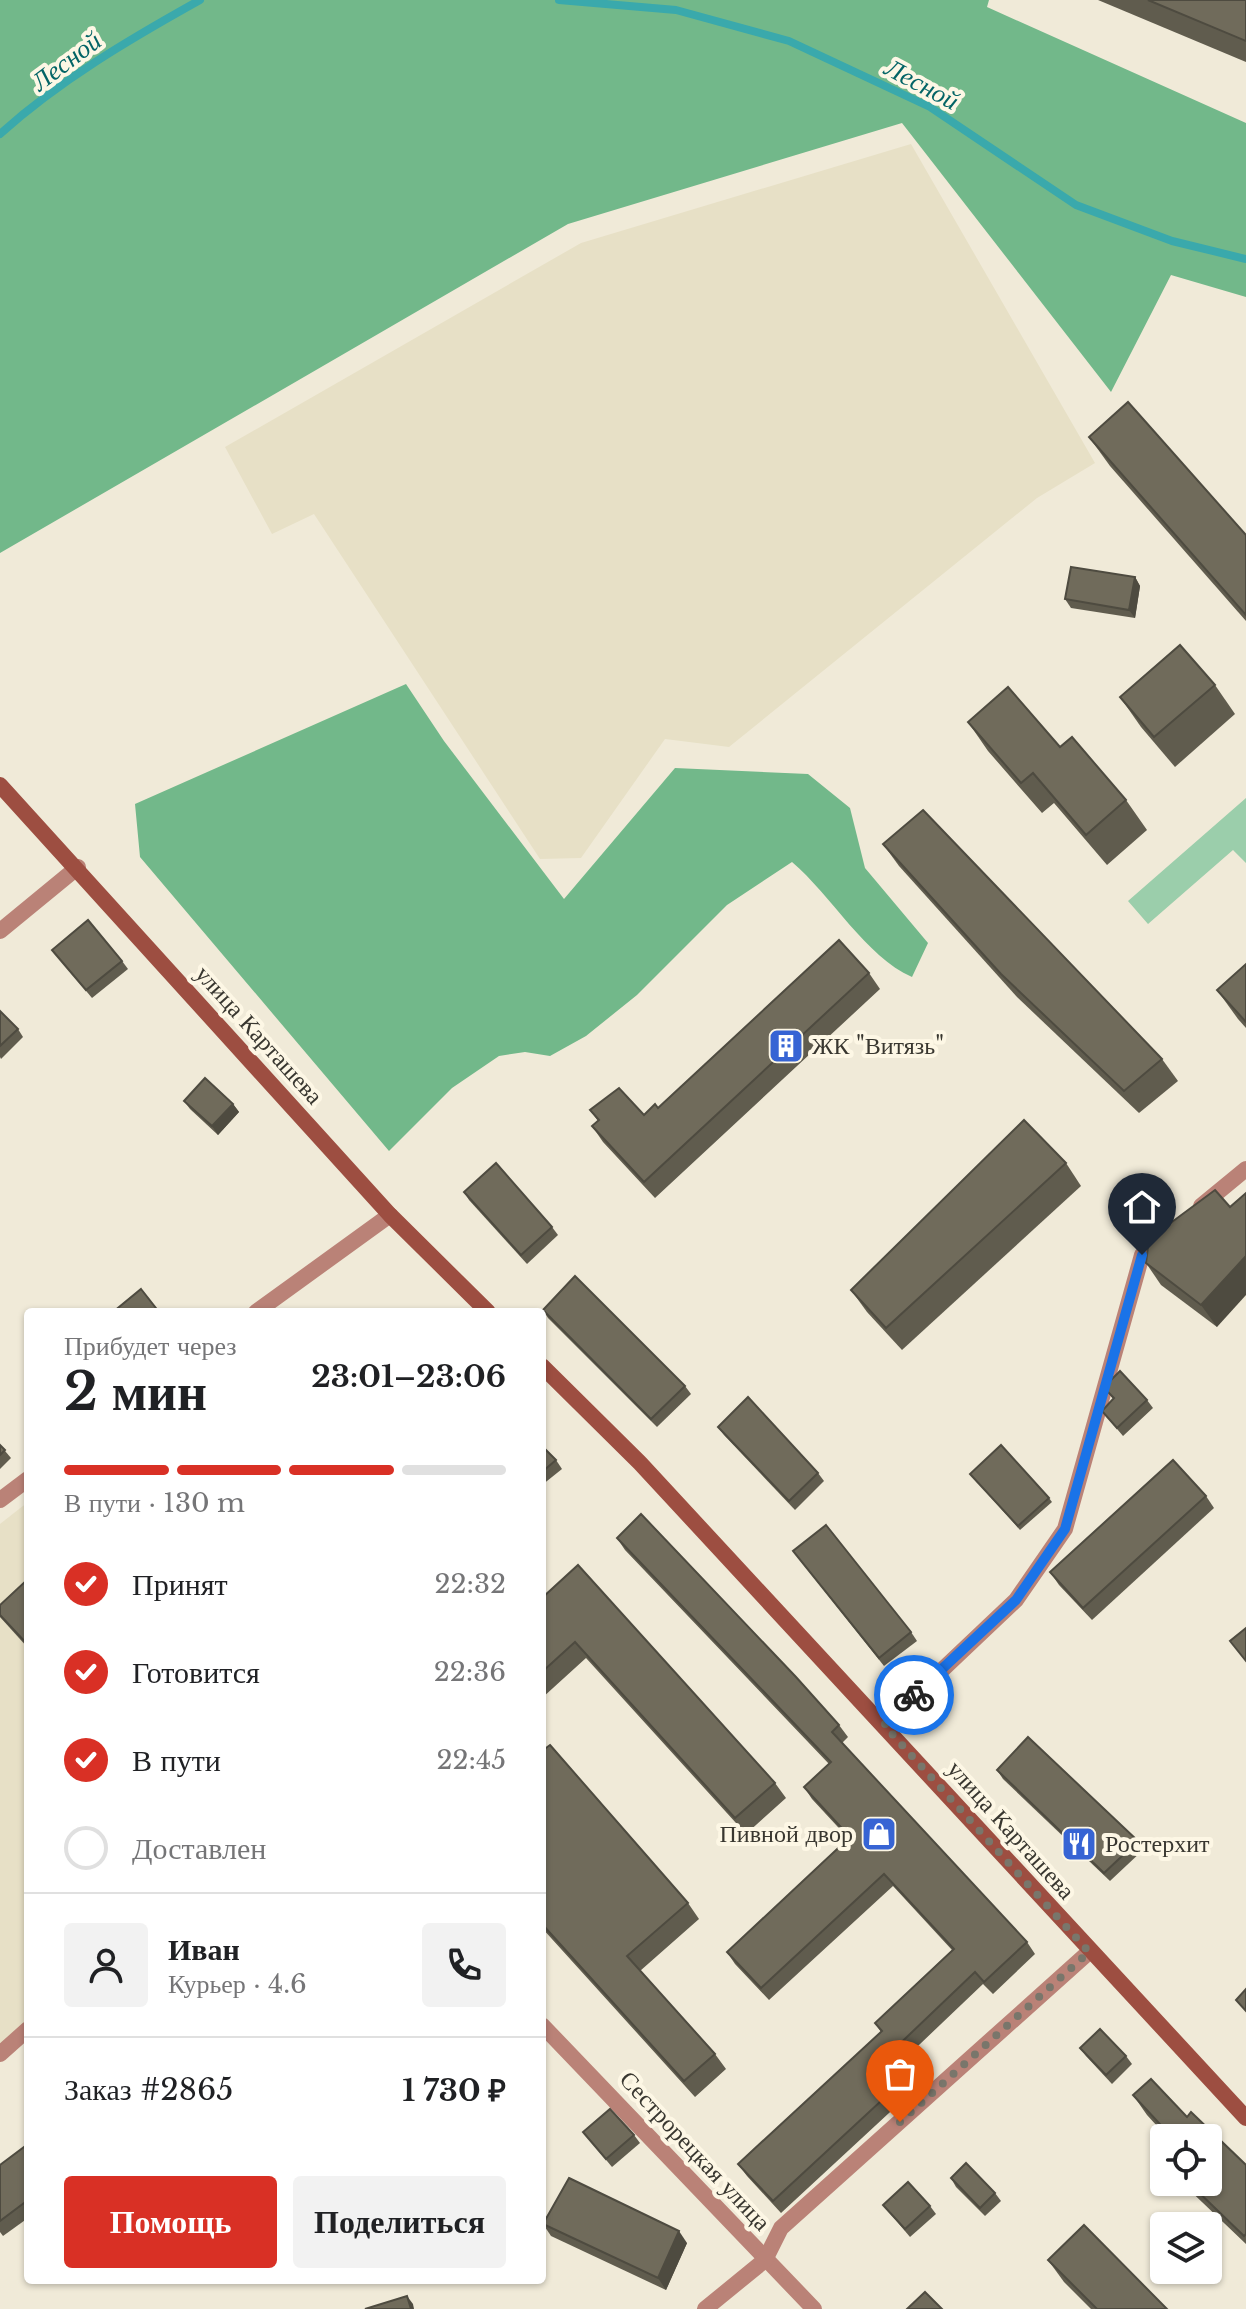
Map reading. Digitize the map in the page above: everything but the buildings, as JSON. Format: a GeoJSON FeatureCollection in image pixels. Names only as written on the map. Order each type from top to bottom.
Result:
{"type":"FeatureCollection","features":[{"type":"Feature","properties":{"kind":"main road","name":"улица Карташева"},"geometry":{"type":"LineString","coordinates":[[0,785],[78,867],[390,1215],[484,1308]]}},
{"type":"Feature","properties":{"kind":"main road","name":"улица Карташева"},"geometry":{"type":"LineString","coordinates":[[546,1370],[640,1463],[884,1725],[1089,1952],[1246,2118]]}},
{"type":"Feature","properties":{"kind":"street"},"geometry":{"type":"LineString","coordinates":[[0,931],[78,867]]}},
{"type":"Feature","properties":{"kind":"street"},"geometry":{"type":"LineString","coordinates":[[884,1725],[1016,1600],[1065,1529],[1142,1255],[1246,1169]]}},
{"type":"Feature","properties":{"kind":"street"},"geometry":{"type":"LineString","coordinates":[[262,1308],[390,1215]]}},
{"type":"Feature","properties":{"kind":"street"},"geometry":{"type":"LineString","coordinates":[[0,1500],[24,1482]]}},
{"type":"Feature","properties":{"kind":"street"},"geometry":{"type":"LineString","coordinates":[[705,2309],[765,2260],[781,2228],[1089,1952]]}},
{"type":"Feature","properties":{"kind":"street","name":"Сестрорецкая улица"},"geometry":{"type":"LineString","coordinates":[[546,2029],[814,2309]]}},
{"type":"Feature","properties":{"kind":"street"},"geometry":{"type":"LineString","coordinates":[[0,2054],[24,2033]]}},
{"type":"Feature","properties":{"kind":"shaded area"},"geometry":{"type":"Polygon","coordinates":[[[911,144],[1095,463],[1037,498],[729,747],[665,739],[581,858],[540,859],[314,514],[272,534],[225,447],[581,243],[911,144]]]}},
{"type":"Feature","properties":{"kind":"shaded area"},"geometry":{"type":"Polygon","coordinates":[[[24,1505],[24,2025],[0,2046],[0,1524],[24,1505]]]}},
{"type":"Feature","properties":{"kind":"green space"},"geometry":{"type":"Polygon","coordinates":[[[0,0],[989,0],[987,7],[1246,123],[1246,297],[1171,275],[1111,392],[902,123],[568,224],[0,553],[0,0]]]}},
{"type":"Feature","properties":{"kind":"green space"},"geometry":{"type":"Polygon","coordinates":[[[406,684],[444,741],[564,899],[675,768],[808,774],[850,808],[865,868],[928,943],[912,977],[895,968],[864,941],[792,862],[727,905],[637,995],[586,1036],[550,1056],[525,1052],[499,1056],[452,1088],[389,1151],[140,857],[135,804],[406,684]]]}},
{"type":"Feature","properties":{"kind":"green space"},"geometry":{"type":"Polygon","coordinates":[[[1246,798],[1246,863],[1233,850],[1148,924],[1128,901],[1246,798]]]}},
{"type":"Feature","properties":{"kind":"waterway","name":"Лесной"},"geometry":{"type":"LineString","coordinates":[[0,134],[71,78],[200,0]]}},
{"type":"Feature","properties":{"kind":"waterway","name":"Лесной"},"geometry":{"type":"LineString","coordinates":[[559,0],[676,10],[789,41],[930,107],[1076,205],[1172,241],[1246,259]]}},
{"type":"Feature","properties":{"kind":"way so far"},"geometry":{"type":"LineString","coordinates":[[900,2122],[1089,1952],[884,1725],[914,1695]]}},
{"type":"Feature","properties":{"kind":"place","name":"ЖК \"Витязь\""},"geometry":{"type":"Point","coordinates":[786,1046]}},
{"type":"Feature","properties":{"kind":"place","name":"Пивной двор"},"geometry":{"type":"Point","coordinates":[879,1834]}},
{"type":"Feature","properties":{"kind":"place","name":"Ростерхит"},"geometry":{"type":"Point","coordinates":[1079,1844]}},
{"type":"Feature","properties":{"kind":"route"},"geometry":{"type":"LineString","coordinates":[[914,1695],[1016,1600],[1065,1529],[1142,1255]]}}]}
